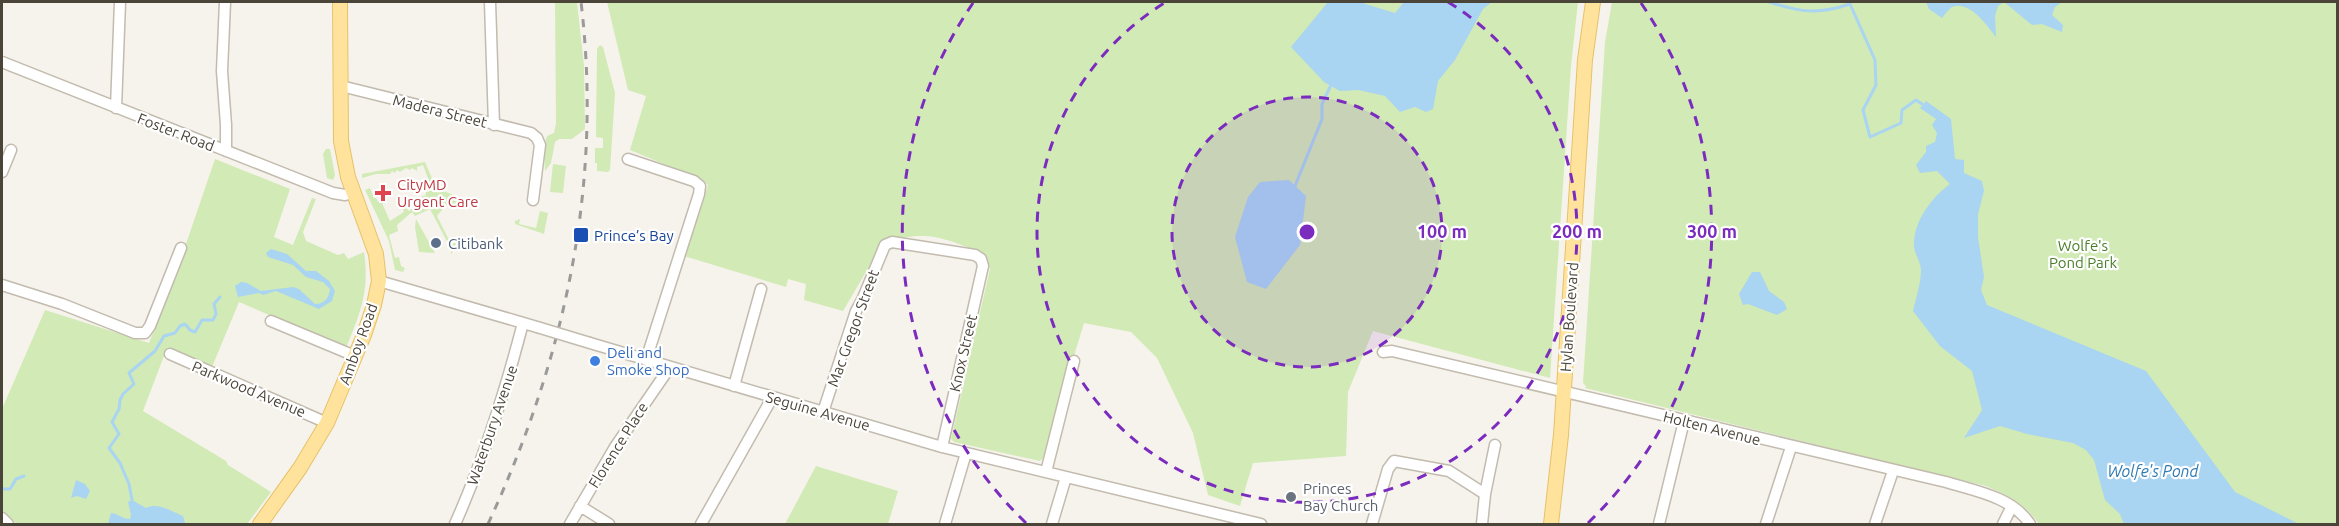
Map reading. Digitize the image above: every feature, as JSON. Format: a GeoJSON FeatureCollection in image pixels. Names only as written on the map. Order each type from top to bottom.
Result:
{"type":"FeatureCollection","features":[{"type":"Feature","properties":{"kind":"main road","name":"Amboy Road"},"geometry":{"type":"LineString","coordinates":[[260,525],[300,468],[327,423],[374,305],[378,281],[374,245],[353,193],[341,141],[340,2]]}},
{"type":"Feature","properties":{"kind":"main road","name":"Hylan Boulevard"},"geometry":{"type":"LineString","coordinates":[[1551,525],[1564,393],[1585,66],[1593,2]]}},
{"type":"Feature","properties":{"kind":"street"},"geometry":{"type":"LineString","coordinates":[[116,108],[120,2]]}},
{"type":"Feature","properties":{"kind":"street"},"geometry":{"type":"LineString","coordinates":[[225,2],[222,71],[226,151]]}},
{"type":"Feature","properties":{"kind":"street"},"geometry":{"type":"LineString","coordinates":[[490,2],[494,125]]}},
{"type":"Feature","properties":{"kind":"street","name":"Foster Road"},"geometry":{"type":"LineString","coordinates":[[2,62],[333,194],[353,193]]}},
{"type":"Feature","properties":{"kind":"street","name":"Madera Street"},"geometry":{"type":"LineString","coordinates":[[341,86],[531,133],[540,145],[533,200]]}},
{"type":"Feature","properties":{"kind":"street"},"geometry":{"type":"LineString","coordinates":[[2,172],[11,150]]}},
{"type":"Feature","properties":{"kind":"street"},"geometry":{"type":"LineString","coordinates":[[628,159],[694,181],[700,186],[646,360]]}},
{"type":"Feature","properties":{"kind":"street","name":"Mac Gregor Street"},"geometry":{"type":"LineString","coordinates":[[823,412],[856,311],[885,245],[892,242],[975,255],[981,259]]}},
{"type":"Feature","properties":{"kind":"street"},"geometry":{"type":"LineString","coordinates":[[2,285],[62,304],[135,333],[145,333],[150,326],[181,248]]}},
{"type":"Feature","properties":{"kind":"street","name":"Knox Street"},"geometry":{"type":"LineString","coordinates":[[942,447],[983,266],[981,259]]}},
{"type":"Feature","properties":{"kind":"street","name":"Seguine Avenue"},"geometry":{"type":"LineString","coordinates":[[378,281],[942,447],[1261,525]]}},
{"type":"Feature","properties":{"kind":"street"},"geometry":{"type":"LineString","coordinates":[[734,386],[761,289]]}},
{"type":"Feature","properties":{"kind":"street"},"geometry":{"type":"LineString","coordinates":[[272,321],[355,356]]}},
{"type":"Feature","properties":{"kind":"street","name":"Waterbury Avenue"},"geometry":{"type":"LineString","coordinates":[[455,525],[484,452],[513,363],[523,323]]}},
{"type":"Feature","properties":{"kind":"street","name":"Holten Avenue"},"geometry":{"type":"LineString","coordinates":[[1383,352],[1392,351],[1946,482],[1990,495],[2012,506],[2030,525]]}},
{"type":"Feature","properties":{"kind":"street","name":"Parkwood Avenue"},"geometry":{"type":"LineString","coordinates":[[170,354],[327,423]]}},
{"type":"Feature","properties":{"kind":"street"},"geometry":{"type":"LineString","coordinates":[[1046,472],[1074,362]]}},
{"type":"Feature","properties":{"kind":"street","name":"Florence Place"},"geometry":{"type":"LineString","coordinates":[[570,525],[615,447],[670,367]]}},
{"type":"Feature","properties":{"kind":"street"},"geometry":{"type":"LineString","coordinates":[[701,525],[772,398]]}},
{"type":"Feature","properties":{"kind":"street"},"geometry":{"type":"LineString","coordinates":[[1659,525],[1684,421]]}},
{"type":"Feature","properties":{"kind":"street"},"geometry":{"type":"LineString","coordinates":[[1482,525],[1485,494],[1495,445]]}},
{"type":"Feature","properties":{"kind":"street"},"geometry":{"type":"LineString","coordinates":[[1766,525],[1791,447]]}},
{"type":"Feature","properties":{"kind":"street"},"geometry":{"type":"LineString","coordinates":[[945,525],[966,453]]}},
{"type":"Feature","properties":{"kind":"street"},"geometry":{"type":"LineString","coordinates":[[1372,525],[1388,469],[1394,461],[1449,471],[1485,494]]}},
{"type":"Feature","properties":{"kind":"street"},"geometry":{"type":"LineString","coordinates":[[1875,525],[1893,471]]}},
{"type":"Feature","properties":{"kind":"street"},"geometry":{"type":"LineString","coordinates":[[1052,525],[1066,477]]}},
{"type":"Feature","properties":{"kind":"street"},"geometry":{"type":"LineString","coordinates":[[580,506],[609,525]]}},
{"type":"Feature","properties":{"kind":"street"},"geometry":{"type":"LineString","coordinates":[[2003,525],[2012,506]]}},
{"type":"Feature","properties":{"kind":"street"},"geometry":{"type":"LineString","coordinates":[[2,519],[8,525]]}},
{"type":"Feature","properties":{"kind":"green space"},"geometry":{"type":"Polygon","coordinates":[[[555,2],[577,2],[584,66],[585,129],[572,139],[559,139],[555,142],[551,163],[545,171],[544,146],[547,136],[554,133],[556,123],[555,2]]]}},
{"type":"Feature","properties":{"kind":"green space"},"geometry":{"type":"Polygon","coordinates":[[[607,2],[1578,2],[1571,66],[1550,378],[1373,331],[1348,392],[1346,456],[1253,463],[1240,506],[1208,495],[1193,433],[1157,358],[1131,332],[1084,323],[1043,458],[1040,461],[954,442],[951,439],[990,269],[985,254],[935,237],[912,237],[883,243],[843,311],[804,300],[806,284],[788,279],[786,287],[684,256],[708,185],[702,180],[630,150],[646,96],[628,90],[607,2]]]}},
{"type":"Feature","properties":{"kind":"green space","name":"Wolfe's Pond Park"},"geometry":{"type":"Polygon","coordinates":[[[1612,2],[2337,2],[2337,524],[2039,524],[2016,501],[1986,486],[1585,388],[1583,383],[1605,42],[1612,2]]]}},
{"type":"Feature","properties":{"kind":"green space"},"geometry":{"type":"Polygon","coordinates":[[[600,45],[603,47],[615,93],[610,170],[608,172],[597,171],[597,163],[595,163],[595,148],[603,148],[603,138],[596,137],[597,49],[600,45]]]}},
{"type":"Feature","properties":{"kind":"green space"},"geometry":{"type":"Polygon","coordinates":[[[326,149],[330,149],[335,175],[333,180],[327,178],[323,154],[326,149]]]}},
{"type":"Feature","properties":{"kind":"green space"},"geometry":{"type":"Polygon","coordinates":[[[215,159],[290,189],[274,237],[293,245],[312,198],[316,199],[303,232],[306,241],[338,255],[344,253],[348,259],[364,252],[365,290],[346,348],[239,302],[212,367],[167,348],[143,411],[226,461],[228,465],[271,492],[247,524],[17,524],[2,510],[2,409],[45,310],[149,343],[173,282],[215,159]]]}},
{"type":"Feature","properties":{"kind":"green space"},"geometry":{"type":"Polygon","coordinates":[[[425,162],[436,188],[466,200],[465,206],[462,205],[460,209],[446,205],[437,216],[451,244],[456,243],[451,255],[451,249],[430,209],[415,216],[412,212],[397,225],[398,231],[389,235],[395,258],[399,257],[401,266],[405,268],[403,272],[395,270],[389,241],[365,190],[370,188],[374,198],[378,202],[381,201],[390,221],[404,212],[403,209],[406,207],[409,211],[415,206],[415,202],[429,192],[429,188],[432,189],[423,165],[417,167],[417,171],[406,168],[400,172],[397,170],[395,173],[392,171],[390,174],[376,174],[362,178],[362,174],[425,162]]]}},
{"type":"Feature","properties":{"kind":"green space"},"geometry":{"type":"Polygon","coordinates":[[[553,164],[566,166],[563,193],[550,192],[553,164]]]}},
{"type":"Feature","properties":{"kind":"green space"},"geometry":{"type":"Polygon","coordinates":[[[540,211],[548,213],[544,234],[515,224],[515,221],[520,219],[519,224],[536,228],[540,211]]]}},
{"type":"Feature","properties":{"kind":"green space"},"geometry":{"type":"Polygon","coordinates":[[[416,219],[435,253],[419,252],[416,219]]]}},
{"type":"Feature","properties":{"kind":"green space"},"geometry":{"type":"Polygon","coordinates":[[[816,466],[898,491],[888,524],[785,524],[816,466]]]}},
{"type":"Feature","properties":{"kind":"water"},"geometry":{"type":"Polygon","coordinates":[[[1328,2],[1359,2],[1395,13],[1404,2],[1492,2],[1483,9],[1455,60],[1438,81],[1433,109],[1426,112],[1415,107],[1400,112],[1385,96],[1358,90],[1340,91],[1324,82],[1291,47],[1328,2]]]}},
{"type":"Feature","properties":{"kind":"water"},"geometry":{"type":"Polygon","coordinates":[[[1926,2],[2004,2],[1998,6],[1995,16],[1996,37],[1977,15],[1965,7],[1952,7],[1942,18],[1929,9],[1926,2]]]}},
{"type":"Feature","properties":{"kind":"water"},"geometry":{"type":"Polygon","coordinates":[[[2004,2],[2062,2],[2055,7],[2052,15],[2063,25],[2062,32],[2042,24],[2032,25],[2004,2]]]}},
{"type":"Feature","properties":{"kind":"water","name":"Wolfe's Pond"},"geometry":{"type":"Polygon","coordinates":[[[1926,101],[1951,119],[1955,159],[1964,160],[1964,173],[1982,181],[1984,191],[1978,214],[1978,237],[1984,277],[1981,290],[1987,305],[2146,371],[2235,492],[2299,524],[2124,524],[2120,514],[2105,500],[2094,460],[2086,450],[2073,443],[2000,426],[1964,438],[1982,410],[1972,371],[1940,346],[1913,311],[1921,270],[1914,247],[1914,238],[1924,211],[1950,184],[1937,171],[1920,173],[1916,165],[1926,152],[1926,146],[1935,142],[1937,133],[1932,125],[1936,119],[1920,108],[1926,101]]]}},
{"type":"Feature","properties":{"kind":"water"},"geometry":{"type":"Polygon","coordinates":[[[1289,180],[1306,196],[1300,245],[1266,289],[1247,282],[1235,237],[1248,197],[1260,182],[1289,180]]]}},
{"type":"Feature","properties":{"kind":"water"},"geometry":{"type":"Polygon","coordinates":[[[271,249],[287,254],[306,271],[316,271],[329,281],[335,291],[332,301],[319,309],[276,291],[263,295],[259,293],[238,297],[235,286],[241,282],[261,291],[293,287],[299,289],[315,304],[327,298],[330,289],[323,282],[306,277],[293,265],[268,257],[266,253],[271,249]]]}},
{"type":"Feature","properties":{"kind":"water"},"geometry":{"type":"Polygon","coordinates":[[[1752,272],[1760,272],[1769,291],[1784,302],[1787,309],[1777,315],[1748,304],[1743,305],[1739,294],[1752,272]]]}},
{"type":"Feature","properties":{"kind":"water"},"geometry":{"type":"Polygon","coordinates":[[[76,480],[85,484],[90,491],[86,499],[77,496],[71,498],[76,480]]]}},
{"type":"Feature","properties":{"kind":"water"},"geometry":{"type":"Polygon","coordinates":[[[132,500],[146,508],[160,507],[183,516],[185,523],[108,524],[111,513],[130,519],[128,502],[132,500]]]}},
{"type":"Feature","properties":{"kind":"waterway"},"geometry":{"type":"LineString","coordinates":[[1769,2],[1809,11],[1828,10],[1850,4],[1875,60],[1876,85],[1863,110],[1870,137],[1901,123],[1902,110],[1916,100],[1922,104]]}},
{"type":"Feature","properties":{"kind":"waterway"},"geometry":{"type":"LineString","coordinates":[[1295,186],[1322,119],[1322,104],[1331,85]]}},
{"type":"Feature","properties":{"kind":"waterway"},"geometry":{"type":"LineString","coordinates":[[132,500],[129,484],[120,463],[109,448],[119,434],[112,422],[119,409],[120,400],[134,384],[129,373],[155,351],[164,336],[175,333],[180,326],[185,324],[195,332],[202,320],[213,320],[216,314],[214,304],[220,297]]}},
{"type":"Feature","properties":{"kind":"waterway"},"geometry":{"type":"LineString","coordinates":[[2,489],[10,489],[16,479],[24,476]]}},
{"type":"Feature","properties":{"kind":"railway"},"geometry":{"type":"LineString","coordinates":[[488,524],[515,461],[538,398],[557,334],[572,269],[582,204],[587,137],[586,70],[581,2]]}},
{"type":"Feature","properties":{"kind":"place","name":"CityMD Urgent Care"},"geometry":{"type":"Point","coordinates":[383,193]}},
{"type":"Feature","properties":{"kind":"place","name":"Prince’s Bay"},"geometry":{"type":"Point","coordinates":[581,235]}},
{"type":"Feature","properties":{"kind":"place","name":"Citibank"},"geometry":{"type":"Point","coordinates":[436,243]}},
{"type":"Feature","properties":{"kind":"place","name":"Deli and Smoke Shop"},"geometry":{"type":"Point","coordinates":[595,361]}},
{"type":"Feature","properties":{"kind":"place","name":"Princes Bay Church"},"geometry":{"type":"Point","coordinates":[1291,497]}}]}
